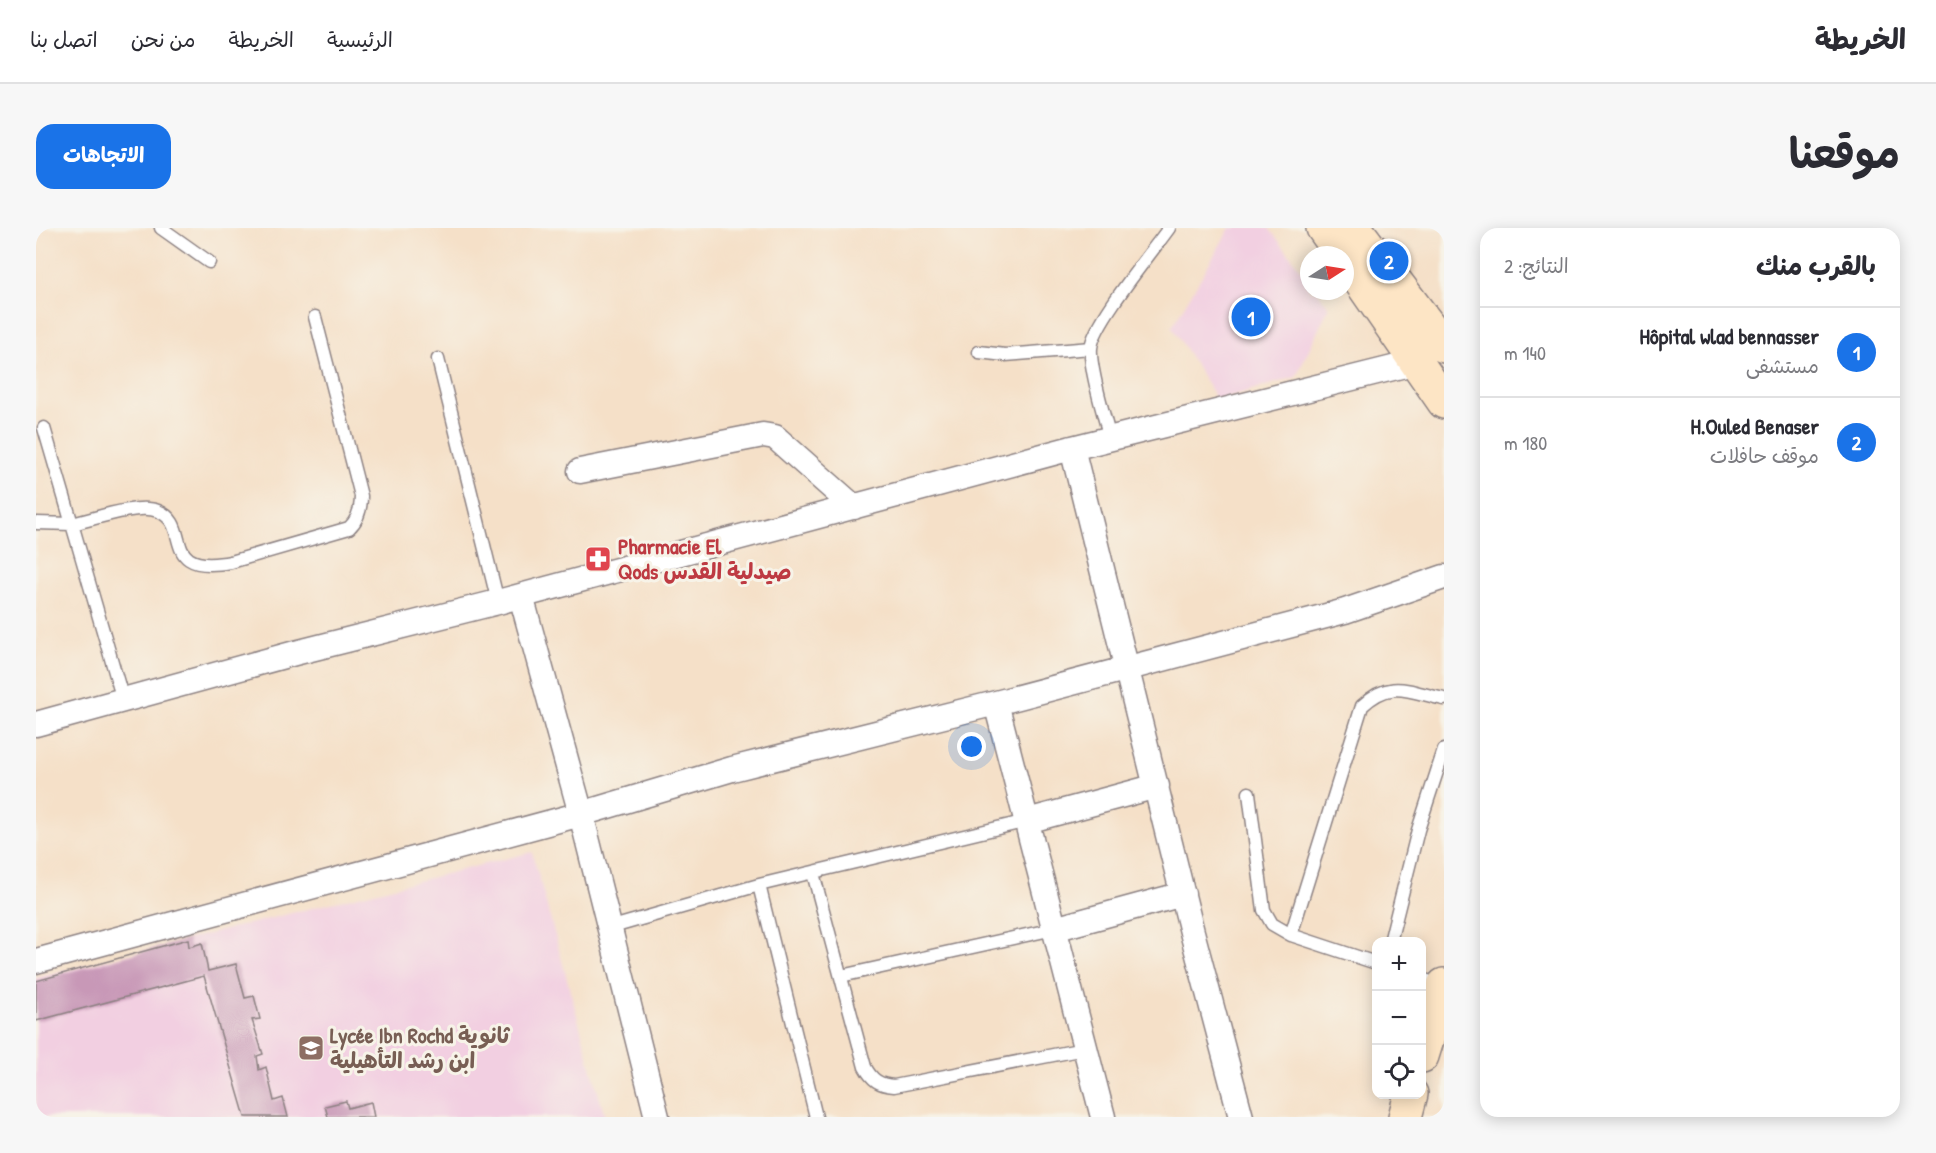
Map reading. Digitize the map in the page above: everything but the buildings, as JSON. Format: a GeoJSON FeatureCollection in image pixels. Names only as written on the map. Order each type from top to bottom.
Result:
{"type":"FeatureCollection","features":[{"type":"Feature","properties":{"kind":"main road"},"geometry":{"type":"LineString","coordinates":[[1323,228],[1336,246]]}},
{"type":"Feature","properties":{"kind":"main road"},"geometry":{"type":"LineString","coordinates":[[1355,228],[1430,354],[1444,402]]}},
{"type":"Feature","properties":{"kind":"main road"},"geometry":{"type":"LineString","coordinates":[[1354,269],[1430,354]]}},
{"type":"Feature","properties":{"kind":"main road"},"geometry":{"type":"LineString","coordinates":[[1425,1045],[1444,986]]}},
{"type":"Feature","properties":{"kind":"main road"},"geometry":{"type":"LineString","coordinates":[[1405,1117],[1410,1099]]}},
{"type":"Feature","properties":{"kind":"street"},"geometry":{"type":"LineString","coordinates":[[36,724],[295,653],[509,599],[1430,354]]}},
{"type":"Feature","properties":{"kind":"street"},"geometry":{"type":"LineString","coordinates":[[580,471],[763,435],[775,437],[854,507]]}},
{"type":"Feature","properties":{"kind":"street"},"geometry":{"type":"LineString","coordinates":[[1072,448],[1241,1117]]}},
{"type":"Feature","properties":{"kind":"street"},"geometry":{"type":"LineString","coordinates":[[36,961],[580,814],[732,770],[1345,611],[1444,577]]}},
{"type":"Feature","properties":{"kind":"street"},"geometry":{"type":"LineString","coordinates":[[509,599],[580,814],[657,1117]]}},
{"type":"Feature","properties":{"kind":"street"},"geometry":{"type":"LineString","coordinates":[[996,703],[1103,1117]]}},
{"type":"Feature","properties":{"kind":"street"},"geometry":{"type":"LineString","coordinates":[[1027,821],[1156,786]]}},
{"type":"Feature","properties":{"kind":"street"},"geometry":{"type":"LineString","coordinates":[[1054,929],[1183,894]]}},
{"type":"Feature","properties":{"kind":"lane"},"geometry":{"type":"LineString","coordinates":[[161,228],[209,262]]}},
{"type":"Feature","properties":{"kind":"lane"},"geometry":{"type":"LineString","coordinates":[[1110,439],[1093,366],[1091,348],[1095,333],[1169,228]]}},
{"type":"Feature","properties":{"kind":"lane"},"geometry":{"type":"LineString","coordinates":[[36,523],[72,524],[133,510],[156,510],[170,521],[184,555],[199,564],[210,565],[349,528],[355,522],[361,507],[361,495],[315,317]]}},
{"type":"Feature","properties":{"kind":"lane"},"geometry":{"type":"LineString","coordinates":[[979,352],[1014,354],[1091,348]]}},
{"type":"Feature","properties":{"kind":"lane"},"geometry":{"type":"LineString","coordinates":[[438,359],[509,599]]}},
{"type":"Feature","properties":{"kind":"lane"},"geometry":{"type":"LineString","coordinates":[[44,429],[123,700]]}},
{"type":"Feature","properties":{"kind":"lane"},"geometry":{"type":"LineString","coordinates":[[1291,935],[1362,706],[1373,695],[1387,689],[1403,689],[1444,699]]}},
{"type":"Feature","properties":{"kind":"lane"},"geometry":{"type":"LineString","coordinates":[[1391,937],[1418,830],[1444,750]]}},
{"type":"Feature","properties":{"kind":"lane"},"geometry":{"type":"LineString","coordinates":[[1249,793],[1264,910],[1272,924],[1291,935],[1372,961]]}},
{"type":"Feature","properties":{"kind":"lane"},"geometry":{"type":"LineString","coordinates":[[609,928],[759,885],[1027,821]]}},
{"type":"Feature","properties":{"kind":"lane"},"geometry":{"type":"LineString","coordinates":[[813,873],[866,1067],[870,1076],[883,1086],[894,1086],[1084,1049]]}},
{"type":"Feature","properties":{"kind":"lane"},"geometry":{"type":"LineString","coordinates":[[759,885],[816,1117]]}},
{"type":"Feature","properties":{"kind":"lane"},"geometry":{"type":"LineString","coordinates":[[841,976],[1054,929]]}},
{"type":"Feature","properties":{"kind":"lane"},"geometry":{"type":"LineString","coordinates":[[1426,980],[1444,986]]}},
{"type":"Feature","properties":{"kind":"shaded area"},"geometry":{"type":"Polygon","coordinates":[[[1230,228],[1269,228],[1300,268],[1300,300],[1324,300],[1329,307],[1296,377],[1217,400],[1172,327],[1230,228]]]}},
{"type":"Feature","properties":{"kind":"shaded area","name":"Lycée Ibn Rochd ثانوية ابن رشد التأهيلية"},"geometry":{"type":"Polygon","coordinates":[[[532,852],[605,1117],[36,1117],[36,978],[532,852]]]}},
{"type":"Feature","properties":{"kind":"place","name":"H.Ouled Benaser"},"geometry":{"type":"Point","coordinates":[1389,261]}},
{"type":"Feature","properties":{"kind":"place","name":"Hôpital wlad bennasser"},"geometry":{"type":"Point","coordinates":[1251,317]}},
{"type":"Feature","properties":{"kind":"place","name":"Pharmacie El Qods صيدلية القدس"},"geometry":{"type":"Point","coordinates":[598,559]}},
{"type":"Feature","properties":{"kind":"place","name":"Lycée Ibn Rochd ثانوية ابن رشد التأهيلية"},"geometry":{"type":"Point","coordinates":[311,1048]}}]}
